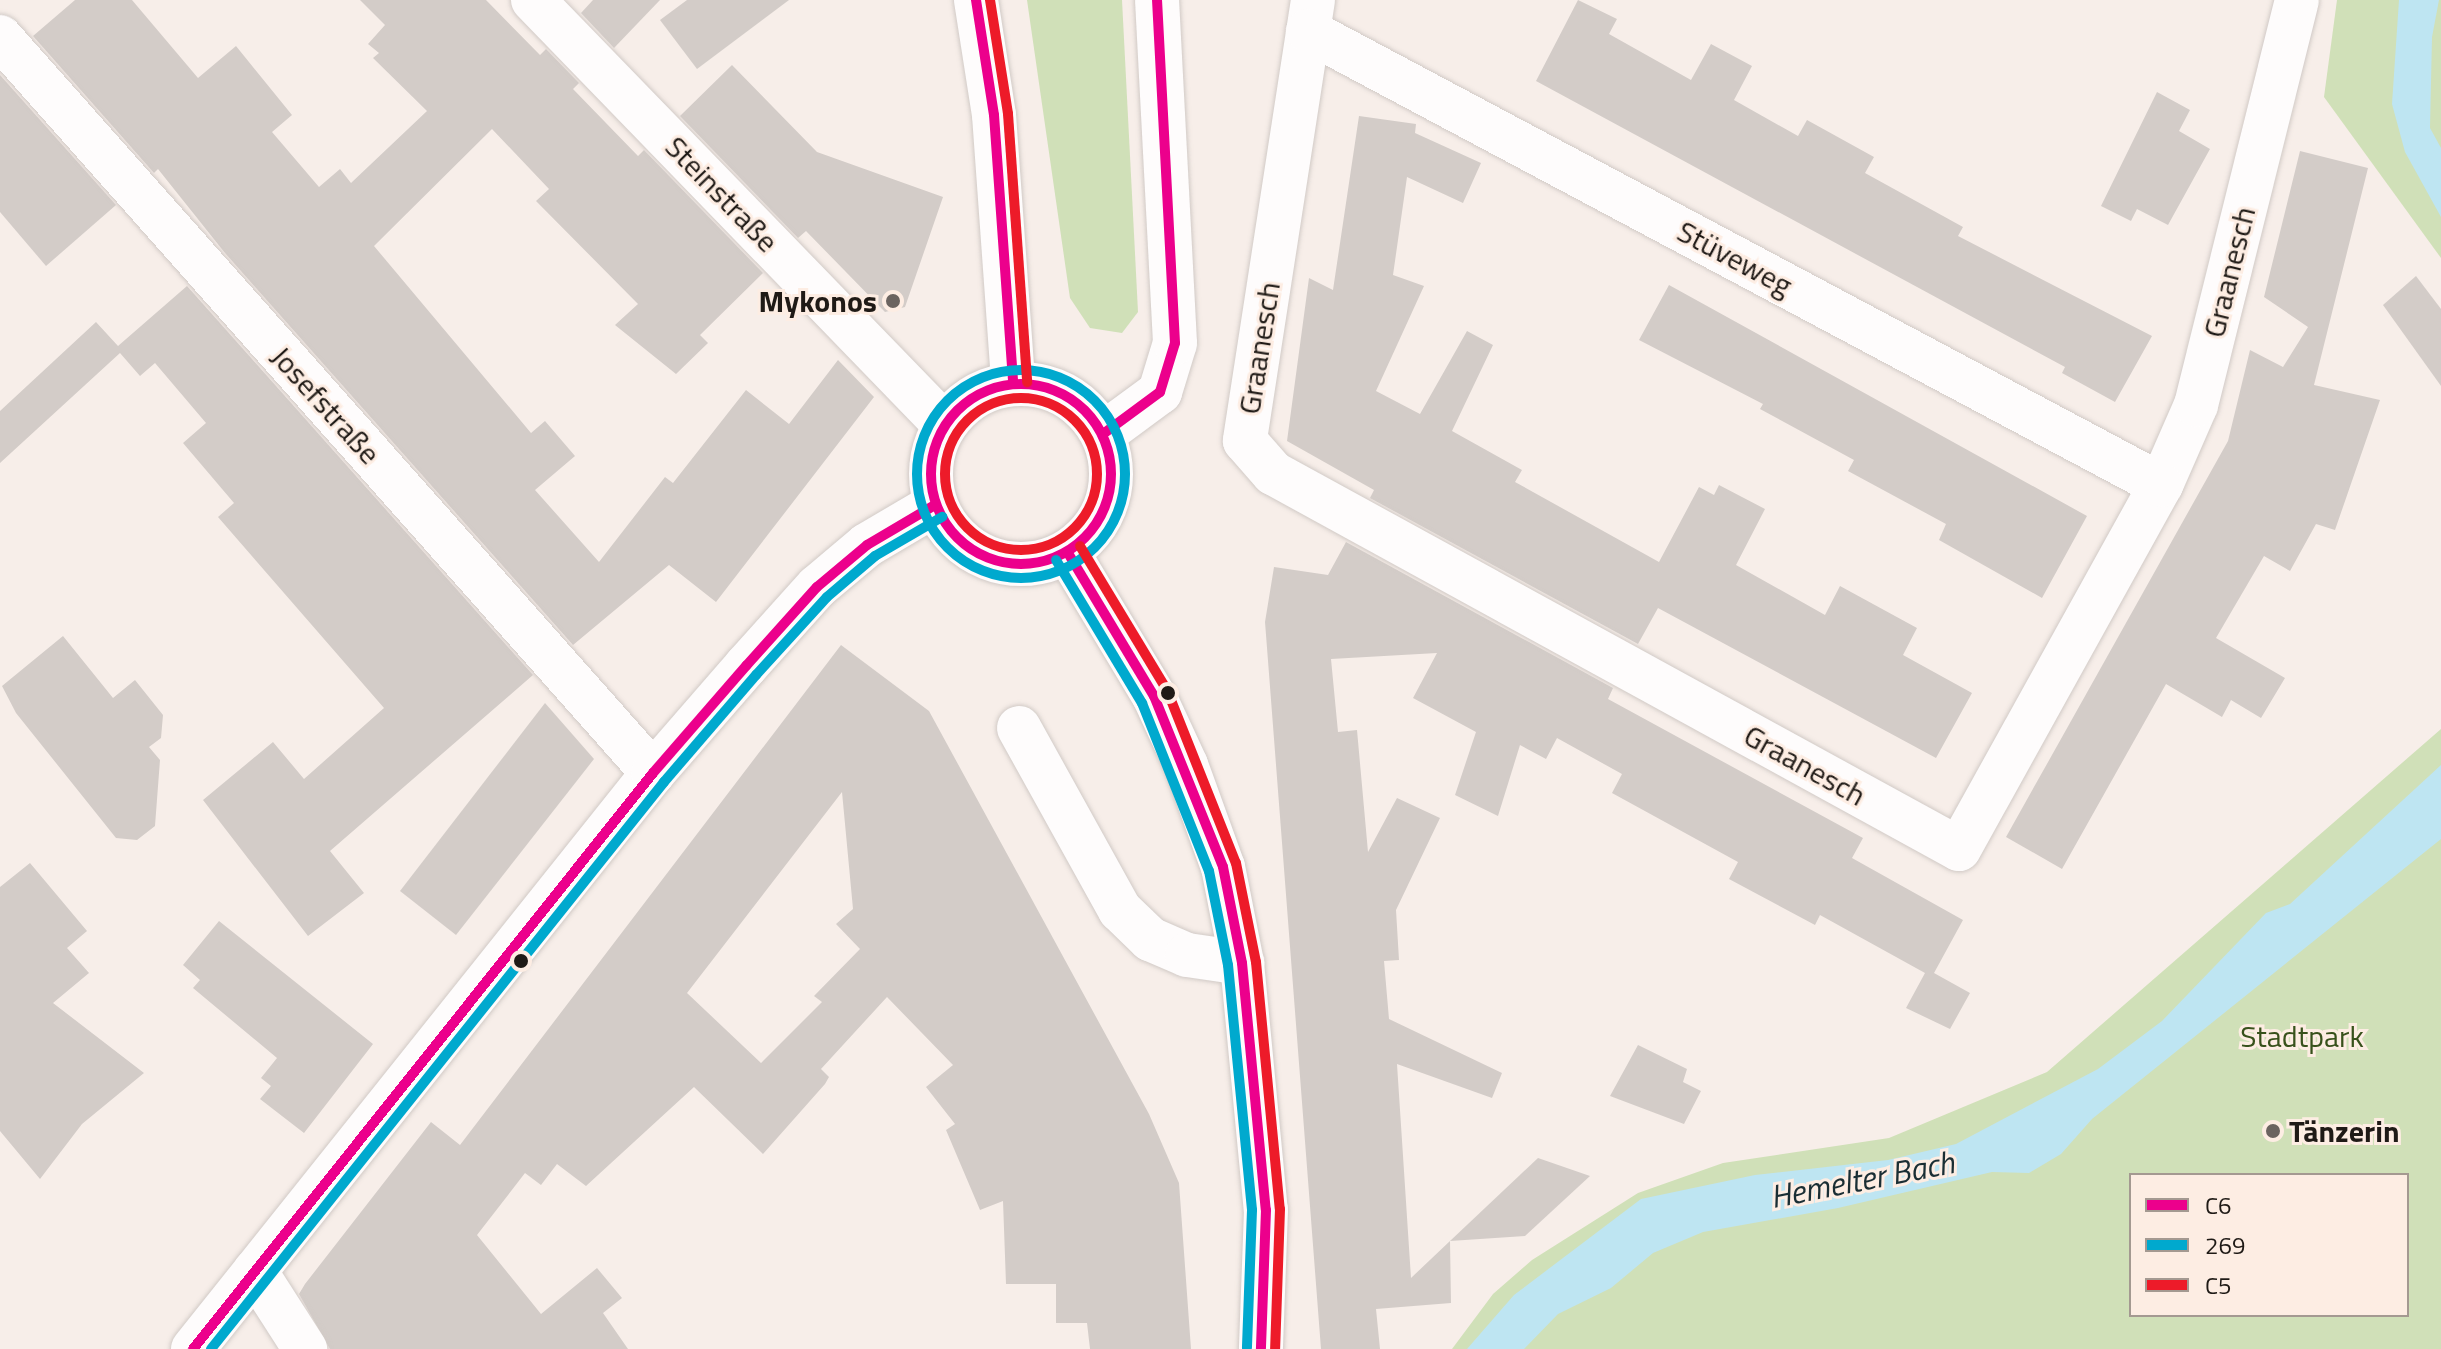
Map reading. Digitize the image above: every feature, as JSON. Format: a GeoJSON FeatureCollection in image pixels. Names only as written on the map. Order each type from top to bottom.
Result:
{"type":"FeatureCollection","features":[{"type":"Feature","properties":{"kind":"street","name":"Steinstraße"},"geometry":{"type":"LineString","coordinates":[[533,0],[944,424]]}},
{"type":"Feature","properties":{"kind":"street"},"geometry":{"type":"LineString","coordinates":[[976,0],[994,115],[1013,383]]}},
{"type":"Feature","properties":{"kind":"street"},"geometry":{"type":"LineString","coordinates":[[1103,434],[1160,392],[1175,343],[1157,0]]}},
{"type":"Feature","properties":{"kind":"street","name":"Graanesch"},"geometry":{"type":"LineString","coordinates":[[1310,15],[1245,441],[1273,473],[1959,849],[2161,485],[2196,405],[2297,0]]}},
{"type":"Feature","properties":{"kind":"street","name":"Stüveweg"},"geometry":{"type":"LineString","coordinates":[[1310,15],[2161,485]]}},
{"type":"Feature","properties":{"kind":"street","name":"Josefstraße"},"geometry":{"type":"LineString","coordinates":[[0,37],[653,773]]}},
{"type":"Feature","properties":{"kind":"street"},"geometry":{"type":"LineString","coordinates":[[1013,383],[1049,388],[1080,406],[1103,434],[1112,467],[1109,500],[1094,530],[1068,553],[1030,566],[990,561],[956,539],[935,505],[930,477],[933,449],[944,424],[986,390],[1013,383]]}},
{"type":"Feature","properties":{"kind":"street"},"geometry":{"type":"LineString","coordinates":[[193,1349],[653,773],[817,587],[867,545],[935,505]]}},
{"type":"Feature","properties":{"kind":"street"},"geometry":{"type":"LineString","coordinates":[[1068,553],[1154,696],[1186,765],[1223,867],[1242,963],[1266,1210],[1261,1349]]}},
{"type":"Feature","properties":{"kind":"street"},"geometry":{"type":"LineString","coordinates":[[1019,728],[1120,910],[1162,944],[1187,955],[1242,963]]}},
{"type":"Feature","properties":{"kind":"street"},"geometry":{"type":"LineString","coordinates":[[255,1271],[305,1349]]}},
{"type":"Feature","properties":{"kind":"green space"},"geometry":{"type":"Polygon","coordinates":[[[1027,0],[1122,0],[1138,312],[1122,333],[1090,328],[1070,298],[1027,0]]]}},
{"type":"Feature","properties":{"kind":"green space"},"geometry":{"type":"Polygon","coordinates":[[[2337,0],[2441,0],[2441,258],[2324,97],[2337,0]]]}},
{"type":"Feature","properties":{"kind":"green space","name":"Stadtpark"},"geometry":{"type":"Polygon","coordinates":[[[2441,729],[2441,1349],[1452,1349],[1493,1294],[1532,1260],[1638,1193],[1723,1163],[1889,1138],[2047,1072],[2441,729]]]}},
{"type":"Feature","properties":{"kind":"water"},"geometry":{"type":"Polygon","coordinates":[[[2399,0],[2439,0],[2432,37],[2430,128],[2441,148],[2441,217],[2405,152],[2392,104],[2399,0]]]}},
{"type":"Feature","properties":{"kind":"water","name":"Hemelter Bach"},"geometry":{"type":"Polygon","coordinates":[[[2441,765],[2441,839],[2092,1119],[2061,1154],[2029,1173],[1992,1172],[1838,1208],[1703,1232],[1653,1253],[1611,1288],[1558,1314],[1524,1349],[1467,1349],[1514,1295],[1641,1199],[1755,1175],[1888,1160],[1956,1144],[2098,1069],[2162,1021],[2266,913],[2290,904],[2441,765]]]}},
{"type":"Feature","properties":{"kind":"building"},"geometry":{"type":"Polygon","coordinates":[[[75,0],[132,0],[198,78],[236,46],[292,115],[272,132],[319,187],[340,169],[351,183],[427,111],[373,58],[379,53],[368,44],[385,25],[360,0],[486,0],[540,55],[546,49],[579,83],[573,89],[638,156],[644,150],[763,273],[700,335],[708,343],[676,374],[615,325],[638,304],[536,201],[549,189],[492,129],[374,246],[531,433],[545,421],[575,456],[535,490],[599,562],[665,477],[673,483],[746,390],[789,424],[838,360],[874,397],[716,602],[669,565],[573,645],[225,253],[158,169],[154,173],[33,36],[75,0]]]}},
{"type":"Feature","properties":{"kind":"building"},"geometry":{"type":"Polygon","coordinates":[[[593,0],[660,0],[614,48],[581,13],[593,0]]]}},
{"type":"Feature","properties":{"kind":"building"},"geometry":{"type":"Polygon","coordinates":[[[687,0],[789,0],[697,69],[660,20],[687,0]]]}},
{"type":"Feature","properties":{"kind":"building"},"geometry":{"type":"Polygon","coordinates":[[[1578,0],[1617,19],[1609,34],[1691,80],[1711,44],[1752,66],[1734,100],[1798,136],[1807,120],[1874,157],[1865,173],[1963,227],[1958,236],[2152,336],[2115,402],[2062,373],[2065,367],[1536,81],[1578,0]]]}},
{"type":"Feature","properties":{"kind":"building"},"geometry":{"type":"Polygon","coordinates":[[[732,65],[817,152],[943,197],[905,307],[885,312],[806,231],[798,238],[680,116],[732,65]]]}},
{"type":"Feature","properties":{"kind":"building"},"geometry":{"type":"Polygon","coordinates":[[[0,75],[116,205],[46,266],[0,212],[0,75]]]}},
{"type":"Feature","properties":{"kind":"building"},"geometry":{"type":"Polygon","coordinates":[[[2157,92],[2190,110],[2179,131],[2210,149],[2168,225],[2137,209],[2131,221],[2101,206],[2157,92]]]}},
{"type":"Feature","properties":{"kind":"building"},"geometry":{"type":"Polygon","coordinates":[[[1359,116],[1416,124],[1415,133],[1481,163],[1463,203],[1407,177],[1393,275],[1424,286],[1376,391],[1420,414],[1467,331],[1493,345],[1452,431],[1522,470],[1515,482],[1659,562],[1699,487],[1714,495],[1719,485],[1765,509],[1736,565],[1825,615],[1840,586],[1917,628],[1903,655],[1972,693],[1936,758],[1658,608],[1638,644],[1370,498],[1374,490],[1287,441],[1309,278],[1333,290],[1359,116]]]}},
{"type":"Feature","properties":{"kind":"building"},"geometry":{"type":"Polygon","coordinates":[[[2300,151],[2368,168],[2314,385],[2380,400],[2335,530],[2316,524],[2290,571],[2264,556],[2216,638],[2285,678],[2261,718],[2231,700],[2222,717],[2166,684],[2062,869],[2006,837],[2228,441],[2250,350],[2283,367],[2308,327],[2264,297],[2300,151]]]}},
{"type":"Feature","properties":{"kind":"building"},"geometry":{"type":"Polygon","coordinates":[[[2416,276],[2441,309],[2441,386],[2383,305],[2416,276]]]}},
{"type":"Feature","properties":{"kind":"building"},"geometry":{"type":"Polygon","coordinates":[[[1669,285],[2087,516],[2042,598],[1939,540],[1946,524],[1848,471],[1854,460],[1760,409],[1763,404],[1639,340],[1669,285]]]}},
{"type":"Feature","properties":{"kind":"building"},"geometry":{"type":"Polygon","coordinates":[[[187,286],[533,675],[330,851],[364,893],[308,936],[203,800],[273,742],[304,779],[384,708],[218,517],[234,503],[183,443],[206,423],[155,363],[140,376],[120,353],[0,463],[0,411],[96,322],[118,346],[187,286]]]}},
{"type":"Feature","properties":{"kind":"building"},"geometry":{"type":"Polygon","coordinates":[[[1346,542],[1613,688],[1608,699],[1863,838],[1852,858],[1963,920],[1934,973],[1970,993],[1950,1029],[1906,1008],[1925,973],[1820,915],[1815,925],[1729,879],[1738,862],[1612,793],[1622,774],[1557,738],[1546,759],[1520,745],[1498,816],[1455,795],[1476,732],[1413,698],[1437,653],[1331,659],[1338,732],[1357,730],[1368,852],[1397,798],[1440,818],[1396,910],[1399,960],[1384,961],[1389,1019],[1502,1073],[1492,1098],[1397,1064],[1411,1278],[1450,1241],[1451,1303],[1376,1309],[1380,1349],[1321,1349],[1265,622],[1274,567],[1328,575],[1346,542]]]}},
{"type":"Feature","properties":{"kind":"building"},"geometry":{"type":"Polygon","coordinates":[[[63,636],[113,698],[135,680],[163,715],[161,738],[149,747],[160,760],[155,826],[137,840],[116,838],[16,713],[2,686],[63,636]]]}},
{"type":"Feature","properties":{"kind":"building"},"geometry":{"type":"Polygon","coordinates":[[[841,645],[929,711],[1149,1114],[1179,1183],[1191,1349],[1090,1349],[1087,1323],[1056,1323],[1056,1284],[1006,1284],[1003,1201],[980,1210],[946,1130],[955,1124],[926,1087],[953,1065],[887,997],[821,1069],[829,1077],[825,1084],[763,1154],[694,1087],[586,1186],[557,1164],[541,1185],[525,1173],[477,1235],[541,1314],[597,1268],[622,1298],[603,1313],[628,1349],[330,1349],[299,1294],[305,1284],[431,1122],[460,1145],[841,645]],[[842,792],[687,993],[761,1063],[822,1002],[814,996],[860,949],[836,924],[853,909],[842,792]]]}},
{"type":"Feature","properties":{"kind":"building"},"geometry":{"type":"Polygon","coordinates":[[[545,703],[594,759],[456,935],[400,891],[545,703]]]}},
{"type":"Feature","properties":{"kind":"building"},"geometry":{"type":"Polygon","coordinates":[[[30,863],[87,931],[67,948],[89,973],[53,1003],[144,1073],[82,1124],[40,1179],[0,1131],[0,887],[30,863]]]}},
{"type":"Feature","properties":{"kind":"building"},"geometry":{"type":"Polygon","coordinates":[[[219,921],[373,1044],[304,1133],[260,1099],[271,1086],[261,1078],[277,1058],[193,988],[200,980],[183,965],[219,921]]]}},
{"type":"Feature","properties":{"kind":"building"},"geometry":{"type":"Polygon","coordinates":[[[1638,1045],[1687,1069],[1683,1082],[1701,1091],[1684,1124],[1610,1096],[1638,1045]]]}},
{"type":"Feature","properties":{"kind":"building"},"geometry":{"type":"Polygon","coordinates":[[[1538,1158],[1590,1176],[1525,1236],[1450,1241],[1538,1158]]]}},
{"type":"Feature","properties":{"kind":"transit line","name":"C6"},"geometry":{"type":"LineString","coordinates":[[976,0],[994,115],[1013,383]]}},
{"type":"Feature","properties":{"kind":"transit line","name":"C5"},"geometry":{"type":"LineString","coordinates":[[990,0],[1008,114],[1027,382]]}},
{"type":"Feature","properties":{"kind":"transit line","name":"C6"},"geometry":{"type":"LineString","coordinates":[[1103,434],[1160,392],[1175,343],[1157,0]]}},
{"type":"Feature","properties":{"kind":"transit line","name":"269"},"geometry":{"type":"LineString","coordinates":[[1021,370],[1061,378],[1095,400],[1117,434],[1125,474],[1117,514],[1095,548],[1061,570],[1021,578],[981,570],[947,548],[925,514],[917,474],[925,434],[947,400],[981,378],[1021,370]]}},
{"type":"Feature","properties":{"kind":"transit line","name":"C6"},"geometry":{"type":"LineString","coordinates":[[1021,384],[1039,385],[1056,391],[1085,410],[1104,439],[1110,456],[1111,474],[1110,492],[1104,509],[1085,538],[1056,557],[1039,563],[1021,564],[1003,563],[986,557],[957,538],[938,509],[932,492],[931,474],[932,456],[938,439],[957,410],[986,391],[1003,385],[1021,384]]}},
{"type":"Feature","properties":{"kind":"transit line","name":"C5"},"geometry":{"type":"LineString","coordinates":[[1021,398],[1050,404],[1075,420],[1091,445],[1097,474],[1091,503],[1075,528],[1050,544],[1021,550],[992,544],[967,528],[951,503],[945,474],[951,445],[967,420],[992,404],[1021,398]]}},
{"type":"Feature","properties":{"kind":"transit line","name":"C6"},"geometry":{"type":"LineString","coordinates":[[193,1349],[653,773],[746,666],[817,587],[867,545],[935,505]]}},
{"type":"Feature","properties":{"kind":"transit line","name":"269"},"geometry":{"type":"LineString","coordinates":[[211,1349],[664,782],[756,675],[827,597],[875,556],[942,517]]}},
{"type":"Feature","properties":{"kind":"transit line","name":"C5"},"geometry":{"type":"LineString","coordinates":[[1080,546],[1167,690],[1236,863],[1256,962],[1280,1209],[1275,1349]]}},
{"type":"Feature","properties":{"kind":"transit line","name":"C6"},"geometry":{"type":"LineString","coordinates":[[1068,553],[1154,696],[1223,867],[1242,963],[1266,1210],[1261,1349]]}},
{"type":"Feature","properties":{"kind":"transit line","name":"269"},"geometry":{"type":"LineString","coordinates":[[1056,560],[1142,703],[1209,871],[1228,965],[1252,1210],[1247,1348]]}},
{"type":"Feature","properties":{"kind":"place","name":"Mykonos"},"geometry":{"type":"Point","coordinates":[893,301]}},
{"type":"Feature","properties":{"kind":"place","name":"Tänzerin"},"geometry":{"type":"Point","coordinates":[2273,1131]}}]}
